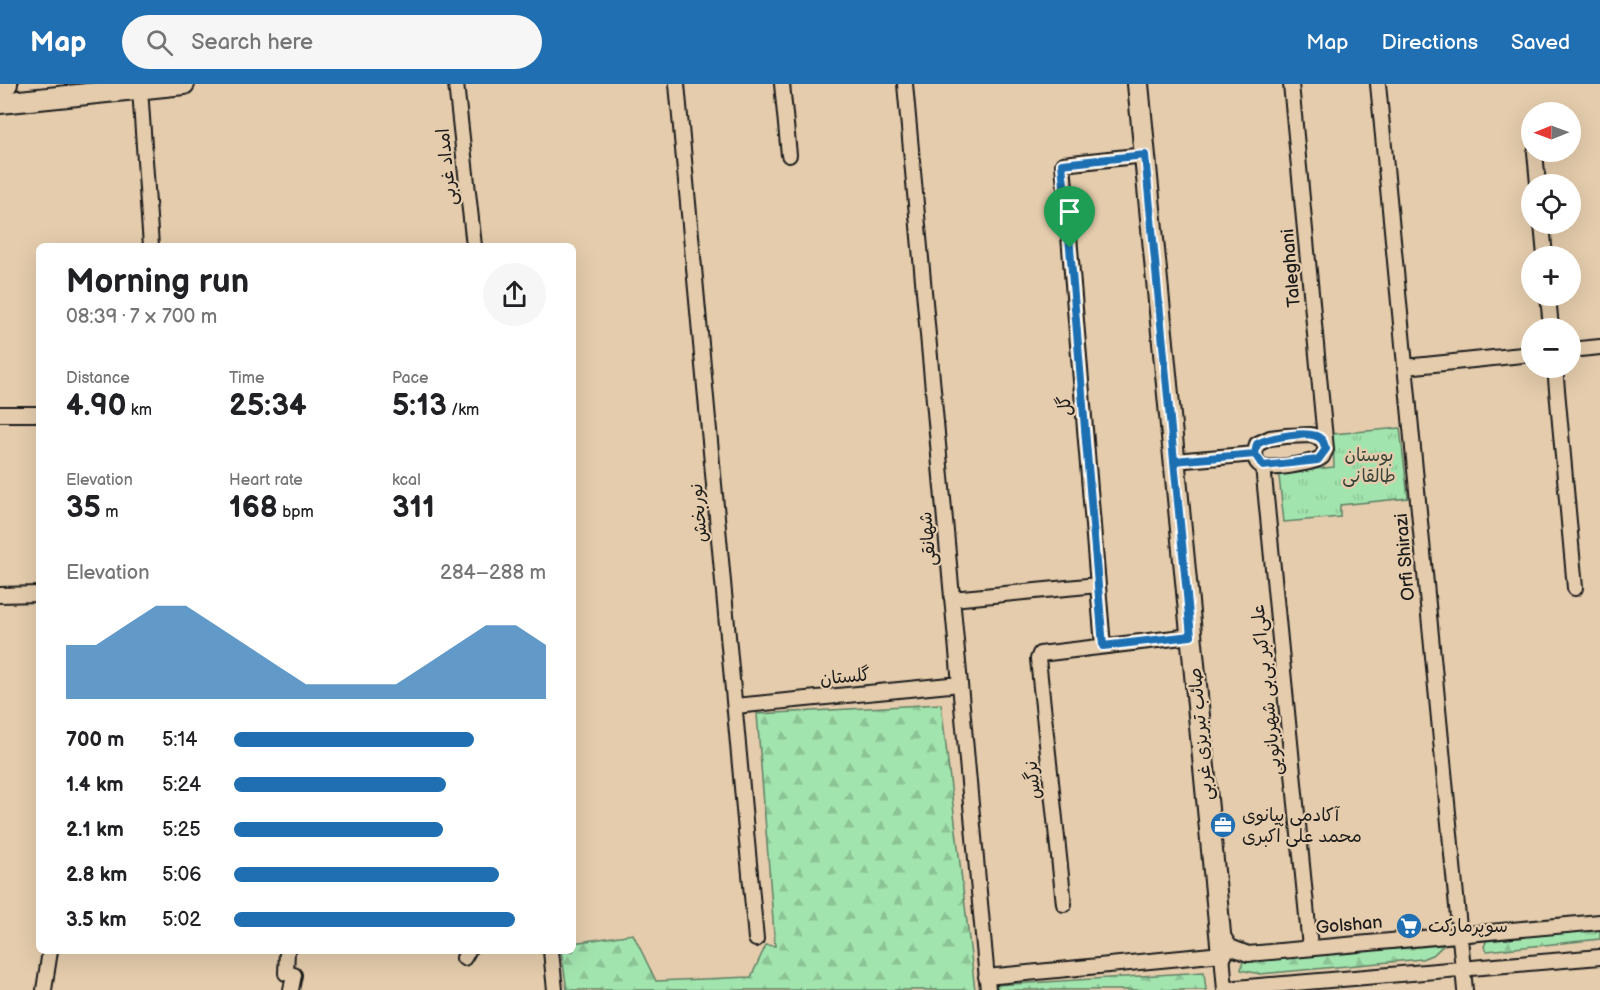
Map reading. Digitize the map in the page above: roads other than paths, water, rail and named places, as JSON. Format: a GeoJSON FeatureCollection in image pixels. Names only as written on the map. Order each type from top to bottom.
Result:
{"type":"FeatureCollection","features":[{"type":"Feature","properties":{"kind":"street"},"geometry":{"type":"LineString","coordinates":[[0,85],[7,84]]}},
{"type":"Feature","properties":{"kind":"street"},"geometry":{"type":"LineString","coordinates":[[0,103],[184,84]]}},
{"type":"Feature","properties":{"kind":"street","name":"امداد غربی"},"geometry":{"type":"LineString","coordinates":[[456,84],[474,243]]}},
{"type":"Feature","properties":{"kind":"street","name":"نوربخش"},"geometry":{"type":"LineString","coordinates":[[677,84],[756,939]]}},
{"type":"Feature","properties":{"kind":"street"},"geometry":{"type":"LineString","coordinates":[[782,84],[789,155]]}},
{"type":"Feature","properties":{"kind":"street","name":"شهانقی"},"geometry":{"type":"LineString","coordinates":[[905,84],[987,984]]}},
{"type":"Feature","properties":{"kind":"street","name":"صائب تبریزی غربی"},"geometry":{"type":"LineString","coordinates":[[1138,84],[1225,989]]}},
{"type":"Feature","properties":{"kind":"street","name":"Taleghani"},"geometry":{"type":"LineString","coordinates":[[1291,84],[1326,449]]}},
{"type":"Feature","properties":{"kind":"street","name":"Orfi Shirazi"},"geometry":{"type":"LineString","coordinates":[[1378,84],[1465,990]]}},
{"type":"Feature","properties":{"kind":"street"},"geometry":{"type":"LineString","coordinates":[[140,88],[151,243]]}},
{"type":"Feature","properties":{"kind":"street","name":"گل"},"geometry":{"type":"LineString","coordinates":[[1103,646],[1062,164],[1145,155]]}},
{"type":"Feature","properties":{"kind":"street"},"geometry":{"type":"LineString","coordinates":[[1581,349],[1600,347]]}},
{"type":"Feature","properties":{"kind":"street"},"geometry":{"type":"LineString","coordinates":[[1405,367],[1521,355]]}},
{"type":"Feature","properties":{"kind":"street"},"geometry":{"type":"LineString","coordinates":[[1556,378],[1575,588]]}},
{"type":"Feature","properties":{"kind":"street"},"geometry":{"type":"LineString","coordinates":[[0,414],[36,414]]}},
{"type":"Feature","properties":{"kind":"street"},"geometry":{"type":"LineString","coordinates":[[1174,461],[1318,460],[1326,449],[1322,439],[1316,436],[1270,438],[1257,444],[1259,460]]}},
{"type":"Feature","properties":{"kind":"street","name":"علی‌اکبر بی‌بی شهربانویی"},"geometry":{"type":"LineString","coordinates":[[1259,460],[1310,947]]}},
{"type":"Feature","properties":{"kind":"street"},"geometry":{"type":"LineString","coordinates":[[952,599],[1098,585]]}},
{"type":"Feature","properties":{"kind":"street"},"geometry":{"type":"LineString","coordinates":[[0,595],[36,594]]}},
{"type":"Feature","properties":{"kind":"street"},"geometry":{"type":"LineString","coordinates":[[1103,646],[1191,636]]}},
{"type":"Feature","properties":{"kind":"street","name":"نرگس"},"geometry":{"type":"LineString","coordinates":[[1064,904],[1038,659],[1040,654],[1103,646]]}},
{"type":"Feature","properties":{"kind":"street","name":"گلستان"},"geometry":{"type":"LineString","coordinates":[[735,706],[960,684]]}},
{"type":"Feature","properties":{"kind":"street","name":"Golshan"},"geometry":{"type":"LineString","coordinates":[[1220,931],[1230,947],[1248,954],[1600,922]]}},
{"type":"Feature","properties":{"kind":"street"},"geometry":{"type":"LineString","coordinates":[[44,990],[50,954]]}},
{"type":"Feature","properties":{"kind":"street"},"geometry":{"type":"LineString","coordinates":[[287,954],[286,973],[294,975],[291,990]]}},
{"type":"Feature","properties":{"kind":"street"},"geometry":{"type":"LineString","coordinates":[[550,954],[555,990]]}},
{"type":"Feature","properties":{"kind":"street"},"geometry":{"type":"LineString","coordinates":[[987,984],[1222,954]]}},
{"type":"Feature","properties":{"kind":"street"},"geometry":{"type":"LineString","coordinates":[[1225,989],[1600,957]]}},
{"type":"Feature","properties":{"kind":"place","name":"آکادمی پیانوی محمد علی‌ اکبری"},"geometry":{"type":"Point","coordinates":[1223,825]}},
{"type":"Feature","properties":{"kind":"place","name":"سوپرمارکت"},"geometry":{"type":"Point","coordinates":[1409,926]}},
{"type":"Feature","properties":{"kind":"park label","name":"بوستان طالقانی"},"geometry":{"type":"Point","coordinates":[1369,466]}}]}
